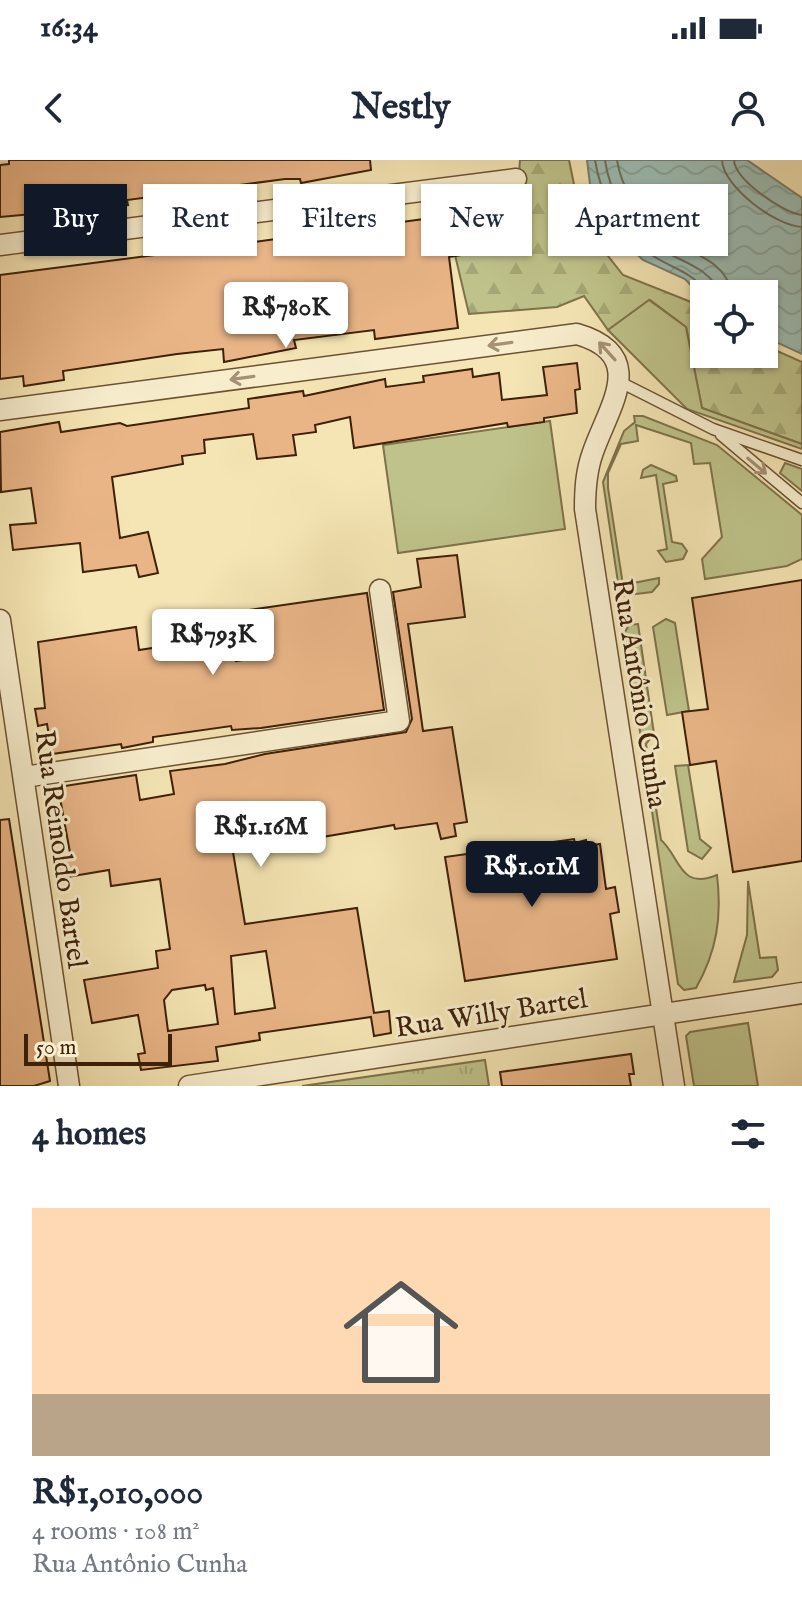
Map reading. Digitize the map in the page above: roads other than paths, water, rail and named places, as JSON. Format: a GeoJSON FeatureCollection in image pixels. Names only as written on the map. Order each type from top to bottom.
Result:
{"type":"FeatureCollection","features":[{"type":"Feature","properties":{"kind":"street"},"geometry":{"type":"LineString","coordinates":[[0,245],[516,179]]}},
{"type":"Feature","properties":{"kind":"street"},"geometry":{"type":"LineString","coordinates":[[0,410],[577,334],[596,340],[610,351],[620,382]]}},
{"type":"Feature","properties":{"kind":"street","name":"Rua Antônio Cunha"},"geometry":{"type":"LineString","coordinates":[[620,382],[589,463],[585,509],[674,1086]]}},
{"type":"Feature","properties":{"kind":"street"},"geometry":{"type":"LineString","coordinates":[[24,777],[399,721],[380,590]]}},
{"type":"Feature","properties":{"kind":"street","name":"Rua Reinoldo Bartel"},"geometry":{"type":"LineString","coordinates":[[0,620],[69,1086]]}},
{"type":"Feature","properties":{"kind":"street","name":"Rua Willy Bartel"},"geometry":{"type":"LineString","coordinates":[[189,1086],[802,993]]}},
{"type":"Feature","properties":{"kind":"lane"},"geometry":{"type":"LineString","coordinates":[[620,382],[713,429],[802,460]]}},
{"type":"Feature","properties":{"kind":"lane"},"geometry":{"type":"LineString","coordinates":[[713,429],[802,503]]}},
{"type":"Feature","properties":{"kind":"water"},"geometry":{"type":"Polygon","coordinates":[[[587,160],[747,160],[802,198],[802,354],[778,343],[778,280],[690,280],[690,284],[639,256],[728,256],[728,184],[590,184],[587,160]]]}}]}
